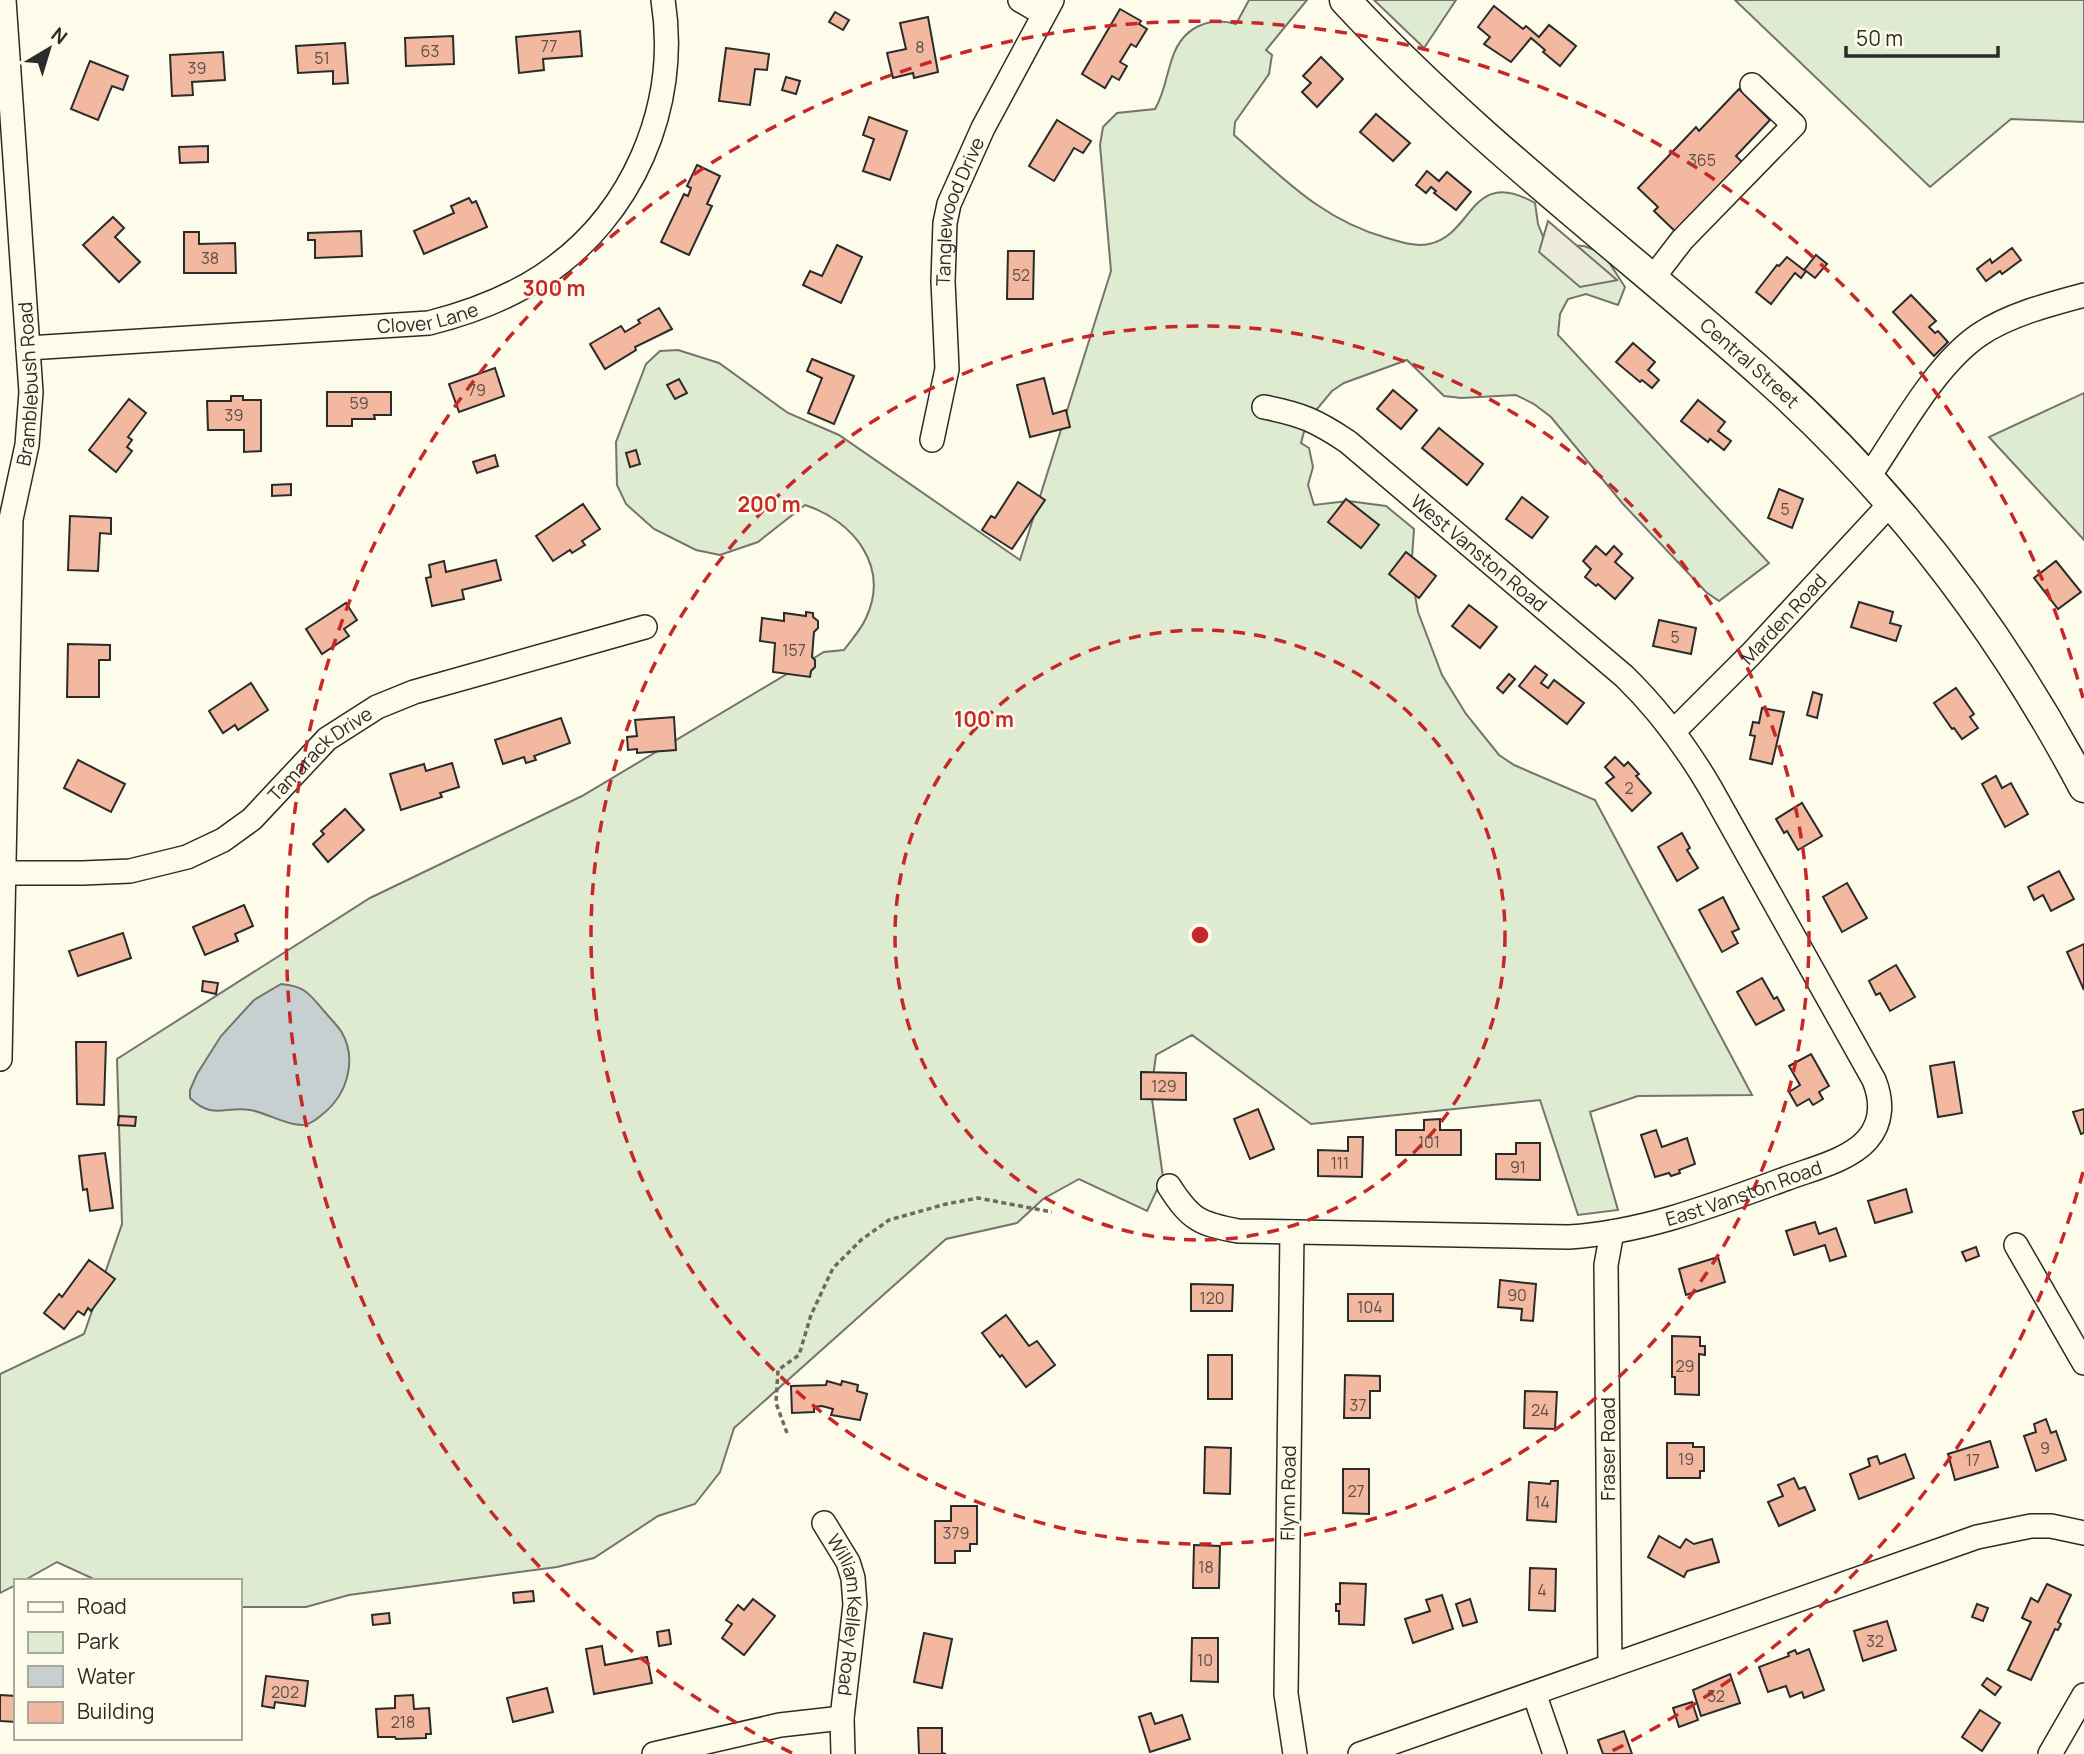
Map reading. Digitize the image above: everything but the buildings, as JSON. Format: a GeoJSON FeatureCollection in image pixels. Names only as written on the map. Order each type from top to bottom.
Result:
{"type":"FeatureCollection","features":[{"type":"Feature","properties":{"kind":"main road","name":"Central Street"},"geometry":{"type":"LineString","coordinates":[[1345,0],[1397,54],[1489,140],[1765,375],[1868,478],[1949,573],[1987,626],[2026,685],[2084,787]]}},
{"type":"Feature","properties":{"kind":"street","name":"Bramblebush Road"},"geometry":{"type":"LineString","coordinates":[[0,1059],[11,519],[31,416],[28,348],[5,124],[10,0]]}},
{"type":"Feature","properties":{"kind":"street","name":"Clover Lane"},"geometry":{"type":"LineString","coordinates":[[28,348],[429,323],[466,314],[522,288],[578,248],[609,214],[634,175],[653,132],[664,87],[667,41],[663,0]]}},
{"type":"Feature","properties":{"kind":"street"},"geometry":{"type":"LineString","coordinates":[[1020,0],[1048,7]]}},
{"type":"Feature","properties":{"kind":"street","name":"Tanglewood Drive"},"geometry":{"type":"LineString","coordinates":[[932,440],[947,369],[943,281],[948,204],[983,128],[1048,7]]}},
{"type":"Feature","properties":{"kind":"street"},"geometry":{"type":"LineString","coordinates":[[1652,279],[1682,240],[1794,125],[1752,85]]}},
{"type":"Feature","properties":{"kind":"street"},"geometry":{"type":"LineString","coordinates":[[1868,478],[1930,386],[1968,343],[1990,328],[2084,295]]}},
{"type":"Feature","properties":{"kind":"street","name":"West Vanston Road"},"geometry":{"type":"LineString","coordinates":[[1264,407],[1313,420],[1348,442],[1624,676],[1674,732]]}},
{"type":"Feature","properties":{"kind":"street","name":"Marden Road"},"geometry":{"type":"LineString","coordinates":[[1674,732],[1891,504]]}},
{"type":"Feature","properties":{"kind":"street","name":"Tamarack Drive"},"geometry":{"type":"LineString","coordinates":[[2,873],[130,871],[187,857],[223,840],[254,817],[327,739],[359,716],[414,692],[645,627]]}},
{"type":"Feature","properties":{"kind":"street","name":"East Vanston Road"},"geometry":{"type":"LineString","coordinates":[[1169,1186],[1184,1210],[1197,1220],[1238,1231],[1569,1237],[1658,1223],[1711,1206],[1850,1153],[1868,1139],[1880,1110],[1874,1080],[1706,780],[1674,732]]}},
{"type":"Feature","properties":{"kind":"street","name":"Flynn Road"},"geometry":{"type":"LineString","coordinates":[[1292,1232],[1286,1694],[1295,1754]]}},
{"type":"Feature","properties":{"kind":"street","name":"Fraser Road"},"geometry":{"type":"LineString","coordinates":[[1610,1666],[1606,1265],[1612,1232]]}},
{"type":"Feature","properties":{"kind":"street"},"geometry":{"type":"LineString","coordinates":[[2016,1245],[2084,1363]]}},
{"type":"Feature","properties":{"kind":"street","name":"William Kelley Road"},"geometry":{"type":"LineString","coordinates":[[824,1523],[848,1562],[853,1578],[855,1605],[842,1718],[843,1754]]}},
{"type":"Feature","properties":{"kind":"street"},"geometry":{"type":"LineString","coordinates":[[1360,1754],[1977,1536],[2051,1525],[2084,1533]]}},
{"type":"Feature","properties":{"kind":"street"},"geometry":{"type":"LineString","coordinates":[[1534,1692],[1555,1754]]}},
{"type":"Feature","properties":{"kind":"street"},"geometry":{"type":"LineString","coordinates":[[2050,1754],[2084,1695]]}},
{"type":"Feature","properties":{"kind":"street"},"geometry":{"type":"LineString","coordinates":[[654,1754],[780,1725],[842,1718]]}},
{"type":"Feature","properties":{"kind":"path"},"geometry":{"type":"LineString","coordinates":[[787,1433],[776,1403],[778,1370],[799,1355],[811,1315],[833,1268],[861,1240],[889,1220],[978,1198],[1052,1212]]}},
{"type":"Feature","properties":{"kind":"green space"},"geometry":{"type":"Polygon","coordinates":[[[1249,0],[1307,0],[1266,50],[1272,55],[1269,74],[1235,122],[1234,135],[1287,182],[1323,209],[1364,230],[1418,245],[1444,238],[1485,197],[1497,193],[1514,194],[1535,203],[1538,224],[1546,244],[1584,246],[1603,253],[1625,287],[1618,305],[1586,294],[1568,299],[1560,314],[1558,335],[1769,563],[1719,601],[1706,592],[1623,504],[1551,417],[1516,395],[1461,398],[1444,396],[1407,360],[1344,383],[1332,391],[1307,421],[1301,443],[1309,448],[1313,467],[1308,485],[1314,505],[1348,501],[1386,506],[1414,529],[1411,572],[1418,612],[1442,675],[1466,714],[1499,755],[1514,765],[1595,800],[1752,1095],[1638,1096],[1590,1112],[1618,1210],[1578,1215],[1540,1100],[1311,1124],[1192,1035],[1156,1055],[1151,1092],[1163,1177],[1147,1211],[1079,1179],[1043,1199],[1017,1223],[946,1239],[734,1428],[720,1472],[695,1504],[658,1516],[594,1558],[557,1567],[349,1595],[306,1607],[242,1607],[242,1579],[94,1579],[57,1562],[27,1579],[14,1579],[14,1586],[0,1593],[0,1374],[84,1334],[122,1224],[117,1059],[370,898],[582,796],[824,652],[844,650],[864,622],[872,599],[870,564],[863,548],[852,534],[823,512],[805,505],[758,542],[720,555],[696,550],[654,529],[626,504],[617,485],[616,442],[646,364],[660,351],[678,350],[719,363],[788,413],[839,435],[1020,560],[1111,271],[1100,145],[1103,127],[1117,113],[1155,109],[1177,46],[1190,31],[1206,23],[1236,24],[1249,0]]]}},
{"type":"Feature","properties":{"kind":"green space"},"geometry":{"type":"Polygon","coordinates":[[[1374,0],[1456,0],[1424,48],[1374,0]]]}},
{"type":"Feature","properties":{"kind":"green space"},"geometry":{"type":"Polygon","coordinates":[[[1735,0],[2084,0],[2084,122],[2011,119],[1930,187],[1735,0]]]}},
{"type":"Feature","properties":{"kind":"green space"},"geometry":{"type":"Polygon","coordinates":[[[2084,393],[2084,540],[1989,437],[2084,393]]]}},
{"type":"Feature","properties":{"kind":"shaded area"},"geometry":{"type":"Polygon","coordinates":[[[1548,221],[1618,280],[1580,287],[1539,252],[1548,221]]]}},
{"type":"Feature","properties":{"kind":"water"},"geometry":{"type":"Polygon","coordinates":[[[281,984],[306,992],[341,1031],[349,1053],[349,1064],[348,1075],[339,1096],[319,1117],[301,1125],[250,1110],[219,1111],[198,1105],[190,1098],[190,1090],[221,1036],[254,1000],[281,984]]]}}]}
